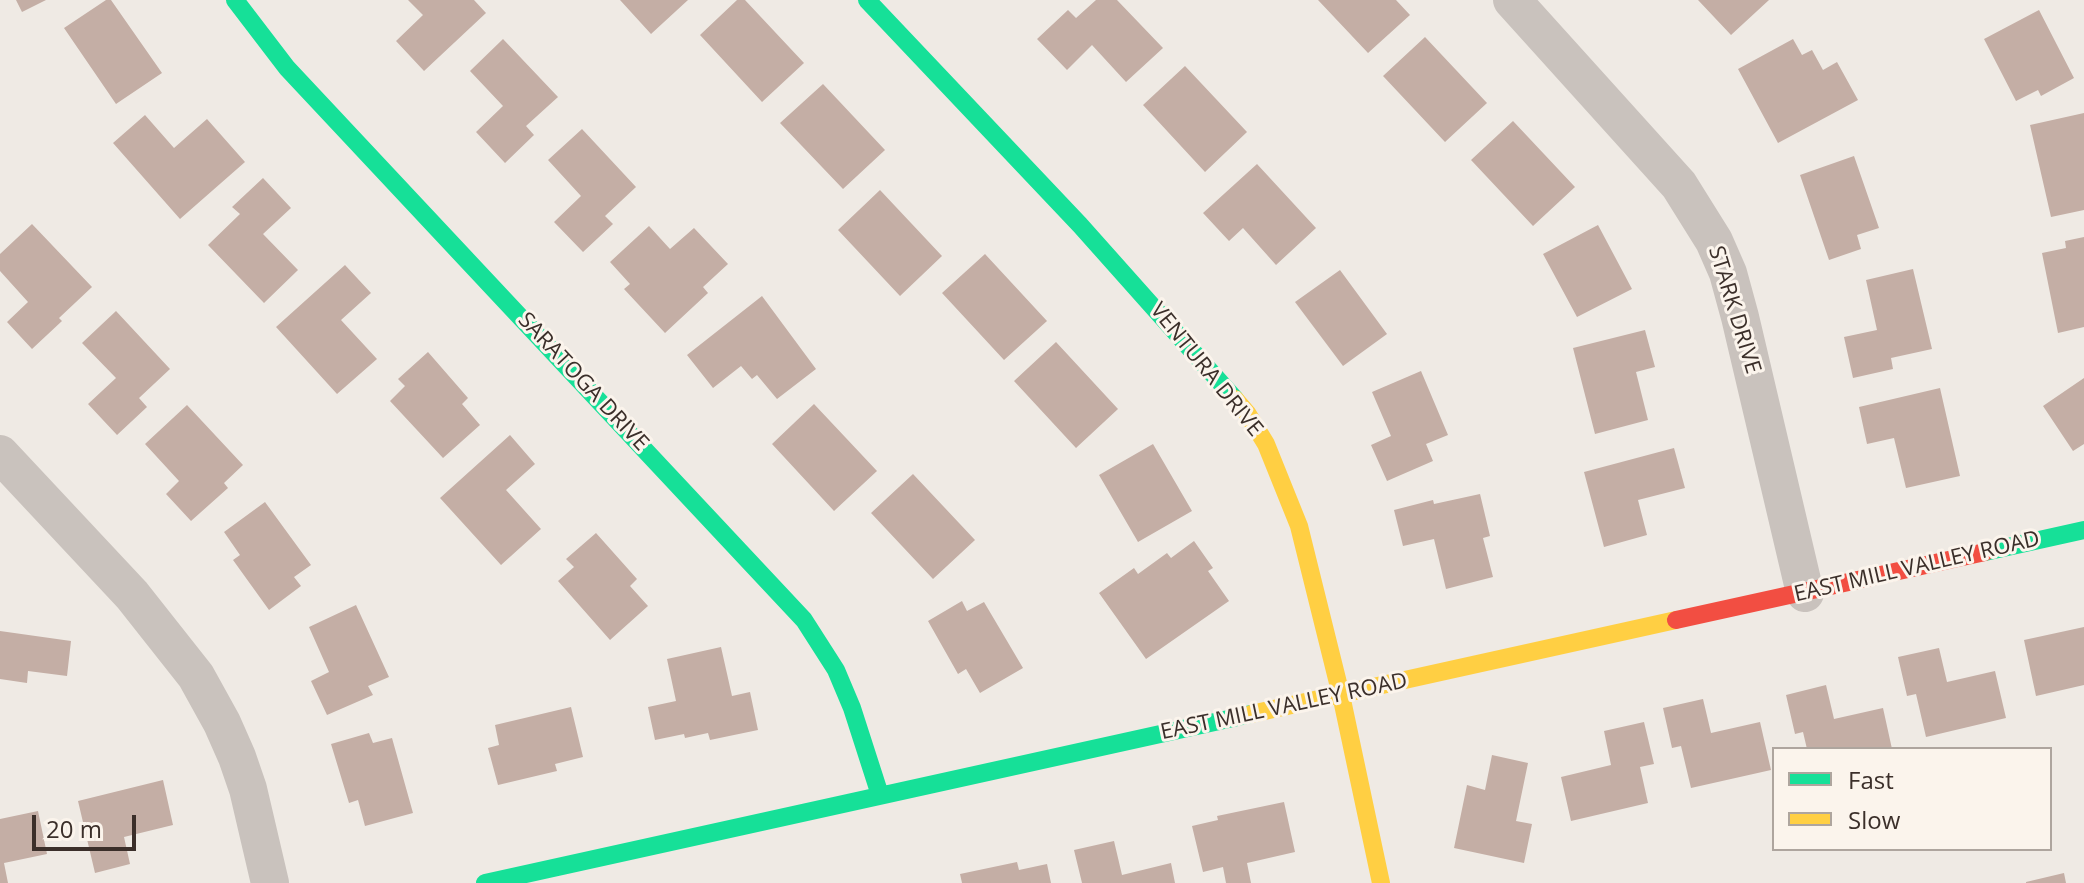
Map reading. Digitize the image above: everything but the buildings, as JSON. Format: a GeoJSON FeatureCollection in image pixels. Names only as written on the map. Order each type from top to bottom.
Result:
{"type":"FeatureCollection","features":[{"type":"Feature","properties":{"kind":"street","name":"SARATOGA DRIVE"},"geometry":{"type":"LineString","coordinates":[[235,0],[287,68],[804,620],[836,670],[852,708],[880,795]]}},
{"type":"Feature","properties":{"kind":"street","name":"VENTURA DRIVE"},"geometry":{"type":"LineString","coordinates":[[867,0],[1080,225],[1247,413],[1266,444],[1299,526],[1341,695],[1381,883]]}},
{"type":"Feature","properties":{"kind":"street","name":"STARK DRIVE"},"geometry":{"type":"LineString","coordinates":[[1512,0],[1679,185],[1714,241],[1728,273],[1740,317],[1805,593]]}},
{"type":"Feature","properties":{"kind":"street"},"geometry":{"type":"LineString","coordinates":[[0,454],[132,595],[196,676],[237,757],[248,789],[270,883]]}},
{"type":"Feature","properties":{"kind":"street","name":"EAST MILL VALLEY ROAD"},"geometry":{"type":"LineString","coordinates":[[485,883],[2084,530]]}},
{"type":"Feature","properties":{"kind":"traffic: fast"},"geometry":{"type":"LineString","coordinates":[[235,0],[287,68],[804,620],[836,670],[852,708],[880,795]]}},
{"type":"Feature","properties":{"kind":"traffic: fast"},"geometry":{"type":"LineString","coordinates":[[867,0],[1080,225],[1235,399]]}},
{"type":"Feature","properties":{"kind":"traffic: fast"},"geometry":{"type":"LineString","coordinates":[[1985,552],[2084,530]]}},
{"type":"Feature","properties":{"kind":"traffic: fast"},"geometry":{"type":"LineString","coordinates":[[485,883],[1251,714]]}},
{"type":"Feature","properties":{"kind":"traffic: slow"},"geometry":{"type":"LineString","coordinates":[[1235,399],[1266,444],[1299,526],[1341,695],[1381,883]]}},
{"type":"Feature","properties":{"kind":"traffic: slow"},"geometry":{"type":"LineString","coordinates":[[1251,714],[1676,620]]}},
{"type":"Feature","properties":{"kind":"traffic: jam"},"geometry":{"type":"LineString","coordinates":[[1676,620],[1985,552]]}}]}
